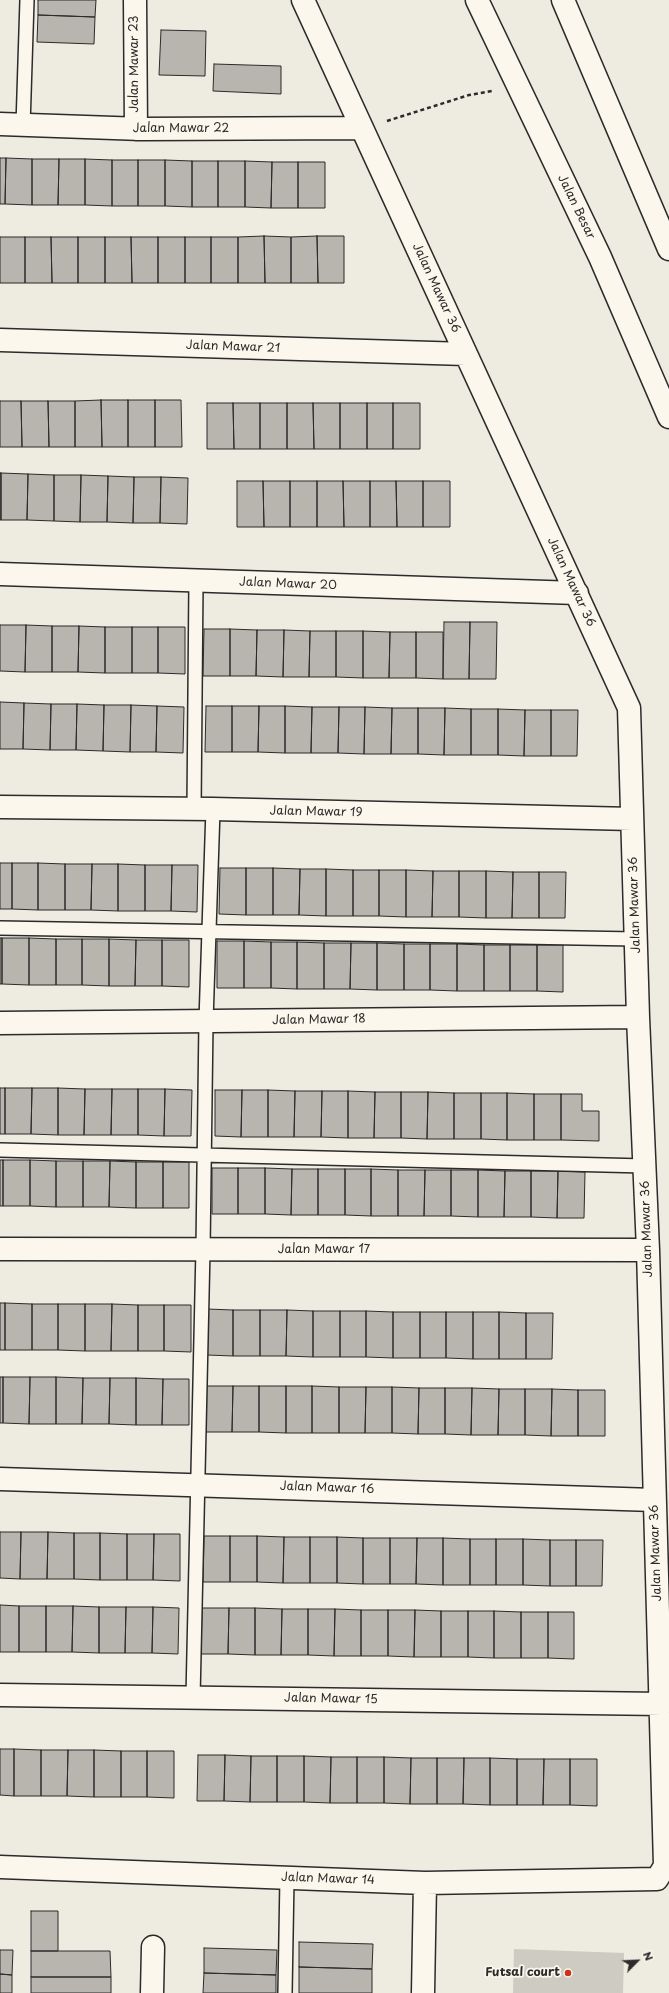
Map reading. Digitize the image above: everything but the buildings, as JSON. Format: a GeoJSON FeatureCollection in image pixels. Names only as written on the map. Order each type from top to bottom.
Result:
{"type":"FeatureCollection","features":[{"type":"Feature","properties":{"kind":"street","name":"Jalan Mawar 23"},"geometry":{"type":"LineString","coordinates":[[135,0],[136,129]]}},
{"type":"Feature","properties":{"kind":"street","name":"Jalan Mawar 36"},"geometry":{"type":"LineString","coordinates":[[303,0],[629,708],[638,1017],[648,1250],[654,1500],[662,1704],[665,1866],[657,1879]]}},
{"type":"Feature","properties":{"kind":"street","name":"Jalan Besar"},"geometry":{"type":"LineString","coordinates":[[477,0],[600,257],[669,417]]}},
{"type":"Feature","properties":{"kind":"street"},"geometry":{"type":"LineString","coordinates":[[563,0],[669,249]]}},
{"type":"Feature","properties":{"kind":"street","name":"Jalan Mawar 22"},"geometry":{"type":"LineString","coordinates":[[0,124],[136,129],[362,128]]}},
{"type":"Feature","properties":{"kind":"street","name":"Jalan Mawar 21"},"geometry":{"type":"LineString","coordinates":[[0,340],[466,354]]}},
{"type":"Feature","properties":{"kind":"street","name":"Jalan Mawar 20"},"geometry":{"type":"LineString","coordinates":[[0,574],[577,593]]}},
{"type":"Feature","properties":{"kind":"street","name":"Jalan Mawar 19"},"geometry":{"type":"LineString","coordinates":[[0,807],[203,809],[632,819]]}},
{"type":"Feature","properties":{"kind":"street","name":"Jalan Mawar 18"},"geometry":{"type":"LineString","coordinates":[[0,1023],[638,1017]]}},
{"type":"Feature","properties":{"kind":"street","name":"Jalan Mawar 17"},"geometry":{"type":"LineString","coordinates":[[0,1249],[648,1250]]}},
{"type":"Feature","properties":{"kind":"street","name":"Jalan Mawar 16"},"geometry":{"type":"LineString","coordinates":[[0,1479],[197,1484],[654,1500]]}},
{"type":"Feature","properties":{"kind":"street","name":"Jalan Mawar 15"},"geometry":{"type":"LineString","coordinates":[[0,1695],[662,1704]]}},
{"type":"Feature","properties":{"kind":"street","name":"Jalan Mawar 14"},"geometry":{"type":"LineString","coordinates":[[0,1867],[425,1883],[657,1879]]}},
{"type":"Feature","properties":{"kind":"street"},"geometry":{"type":"LineString","coordinates":[[423,1993],[425,1883]]}},
{"type":"Feature","properties":{"kind":"street"},"geometry":{"type":"LineString","coordinates":[[152,1993],[153,1948]]}},
{"type":"Feature","properties":{"kind":"lane"},"geometry":{"type":"LineString","coordinates":[[23,126],[27,0]]}},
{"type":"Feature","properties":{"kind":"lane"},"geometry":{"type":"LineString","coordinates":[[193,1697],[209,930],[203,809],[196,581]]}},
{"type":"Feature","properties":{"kind":"lane"},"geometry":{"type":"LineString","coordinates":[[0,928],[209,930],[636,939]]}},
{"type":"Feature","properties":{"kind":"lane"},"geometry":{"type":"LineString","coordinates":[[0,1150],[645,1166]]}},
{"type":"Feature","properties":{"kind":"lane"},"geometry":{"type":"LineString","coordinates":[[285,1993],[287,1878]]}},
{"type":"Feature","properties":{"kind":"path"},"geometry":{"type":"LineString","coordinates":[[362,128],[469,95],[518,86]]}},
{"type":"Feature","properties":{"kind":"shaded area","name":"Futsal court"},"geometry":{"type":"Polygon","coordinates":[[[514,1949],[624,1953],[623,1993],[513,1993],[514,1949]]]}},
{"type":"Feature","properties":{"kind":"place","name":"Futsal court"},"geometry":{"type":"Point","coordinates":[568,1973]}}]}
